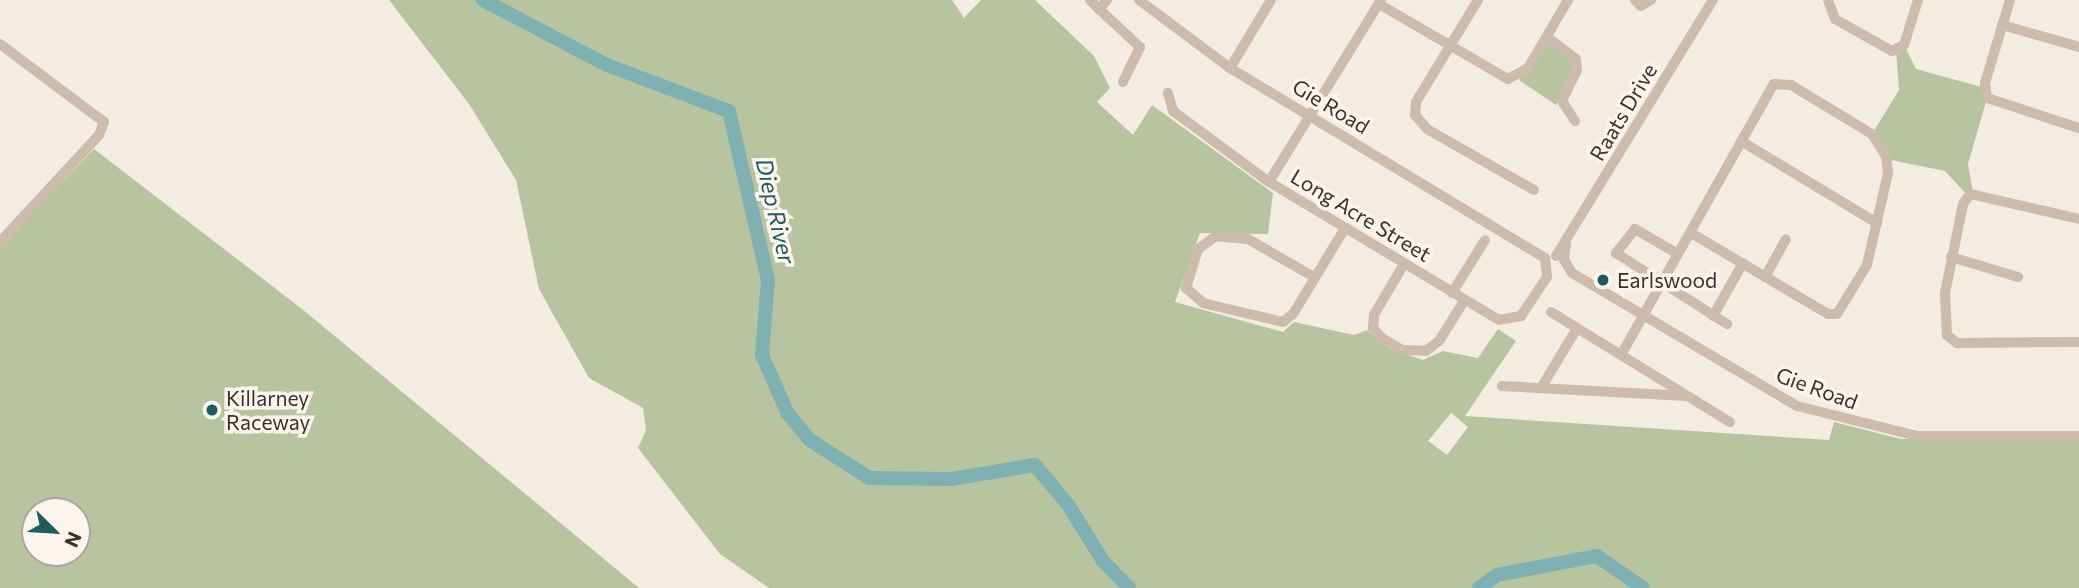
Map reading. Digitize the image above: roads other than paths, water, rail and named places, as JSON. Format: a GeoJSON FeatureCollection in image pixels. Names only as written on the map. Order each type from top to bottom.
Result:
{"type":"FeatureCollection","features":[{"type":"Feature","properties":{"kind":"street"},"geometry":{"type":"LineString","coordinates":[[1090,0],[1139,44],[1124,82]]}},
{"type":"Feature","properties":{"kind":"street"},"geometry":{"type":"LineString","coordinates":[[1099,9],[1107,0]]}},
{"type":"Feature","properties":{"kind":"street","name":"Gie Road"},"geometry":{"type":"LineString","coordinates":[[1139,0],[1230,68],[1771,394],[1828,415],[1917,436],[2079,436]]}},
{"type":"Feature","properties":{"kind":"street"},"geometry":{"type":"LineString","coordinates":[[1230,68],[1271,0]]}},
{"type":"Feature","properties":{"kind":"street"},"geometry":{"type":"LineString","coordinates":[[1478,0],[1416,102],[1418,121],[1534,190]]}},
{"type":"Feature","properties":{"kind":"street"},"geometry":{"type":"LineString","coordinates":[[1380,2],[1450,48],[1514,79],[1528,68],[1568,0]]}},
{"type":"Feature","properties":{"kind":"street"},"geometry":{"type":"LineString","coordinates":[[1635,0],[1641,6],[1651,0]]}},
{"type":"Feature","properties":{"kind":"street","name":"Raats Drive"},"geometry":{"type":"LineString","coordinates":[[1464,300],[1511,322],[1554,265],[1713,0]]}},
{"type":"Feature","properties":{"kind":"street"},"geometry":{"type":"LineString","coordinates":[[1828,0],[1835,19],[1892,51],[1904,44],[1917,0]]}},
{"type":"Feature","properties":{"kind":"street"},"geometry":{"type":"LineString","coordinates":[[2010,0],[1985,83],[1987,98],[2079,128]]}},
{"type":"Feature","properties":{"kind":"street","name":"Long Acre Street"},"geometry":{"type":"LineString","coordinates":[[1380,2],[1269,182],[1464,300]]}},
{"type":"Feature","properties":{"kind":"street"},"geometry":{"type":"LineString","coordinates":[[2002,24],[2078,45]]}},
{"type":"Feature","properties":{"kind":"street"},"geometry":{"type":"LineString","coordinates":[[1547,37],[1576,59],[1577,70],[1562,101],[1575,121]]}},
{"type":"Feature","properties":{"kind":"street"},"geometry":{"type":"LineString","coordinates":[[0,44],[104,122],[99,135],[0,242]]}},
{"type":"Feature","properties":{"kind":"street"},"geometry":{"type":"LineString","coordinates":[[1619,354],[1691,233],[1769,89],[1779,82],[1791,85],[1878,141],[1888,173],[1866,271],[1837,314],[1828,314],[1691,233]]}},
{"type":"Feature","properties":{"kind":"street"},"geometry":{"type":"LineString","coordinates":[[1168,93],[1173,111],[1269,182]]}},
{"type":"Feature","properties":{"kind":"street"},"geometry":{"type":"LineString","coordinates":[[1741,141],[1877,223]]}},
{"type":"Feature","properties":{"kind":"street"},"geometry":{"type":"LineString","coordinates":[[2079,219],[1970,194],[1946,283],[1950,340],[1965,345],[2079,342]]}},
{"type":"Feature","properties":{"kind":"street"},"geometry":{"type":"LineString","coordinates":[[1314,278],[1248,239],[1216,236],[1198,249],[1186,288],[1203,303],[1280,323],[1291,317],[1345,228]]}},
{"type":"Feature","properties":{"kind":"street"},"geometry":{"type":"LineString","coordinates":[[1678,254],[1640,231],[1628,232],[1617,256],[1727,324]]}},
{"type":"Feature","properties":{"kind":"street"},"geometry":{"type":"LineString","coordinates":[[1765,277],[1787,239]]}},
{"type":"Feature","properties":{"kind":"street"},"geometry":{"type":"LineString","coordinates":[[1452,293],[1485,240]]}},
{"type":"Feature","properties":{"kind":"street"},"geometry":{"type":"LineString","coordinates":[[1951,257],[2018,277]]}},
{"type":"Feature","properties":{"kind":"street"},"geometry":{"type":"LineString","coordinates":[[1404,264],[1374,316],[1373,328],[1382,338],[1402,350],[1426,351],[1440,341],[1464,300]]}},
{"type":"Feature","properties":{"kind":"street"},"geometry":{"type":"LineString","coordinates":[[1713,316],[1743,264]]}},
{"type":"Feature","properties":{"kind":"street"},"geometry":{"type":"LineString","coordinates":[[1551,312],[1730,422]]}},
{"type":"Feature","properties":{"kind":"street"},"geometry":{"type":"LineString","coordinates":[[1541,388],[1577,328]]}},
{"type":"Feature","properties":{"kind":"street"},"geometry":{"type":"LineString","coordinates":[[1507,374],[1504,386],[1688,396]]}},
{"type":"Feature","properties":{"kind":"street"},"geometry":{"type":"LineString","coordinates":[[1652,396],[1664,391],[1664,382]]}},
{"type":"Feature","properties":{"kind":"waterway","name":"Diep River"},"geometry":{"type":"LineString","coordinates":[[483,0],[607,65],[729,111],[768,280],[762,355],[788,414],[810,440],[869,478],[951,479],[1035,465],[1069,506],[1103,561],[1129,588]]}},
{"type":"Feature","properties":{"kind":"waterway","name":"Diep River"},"geometry":{"type":"LineString","coordinates":[[1479,588],[1497,575],[1597,556],[1643,588]]}},
{"type":"Feature","properties":{"kind":"place","name":"Earlswood"},"geometry":{"type":"Point","coordinates":[1603,280]}},
{"type":"Feature","properties":{"kind":"place","name":"Killarney Raceway"},"geometry":{"type":"Point","coordinates":[212,410]}}]}
